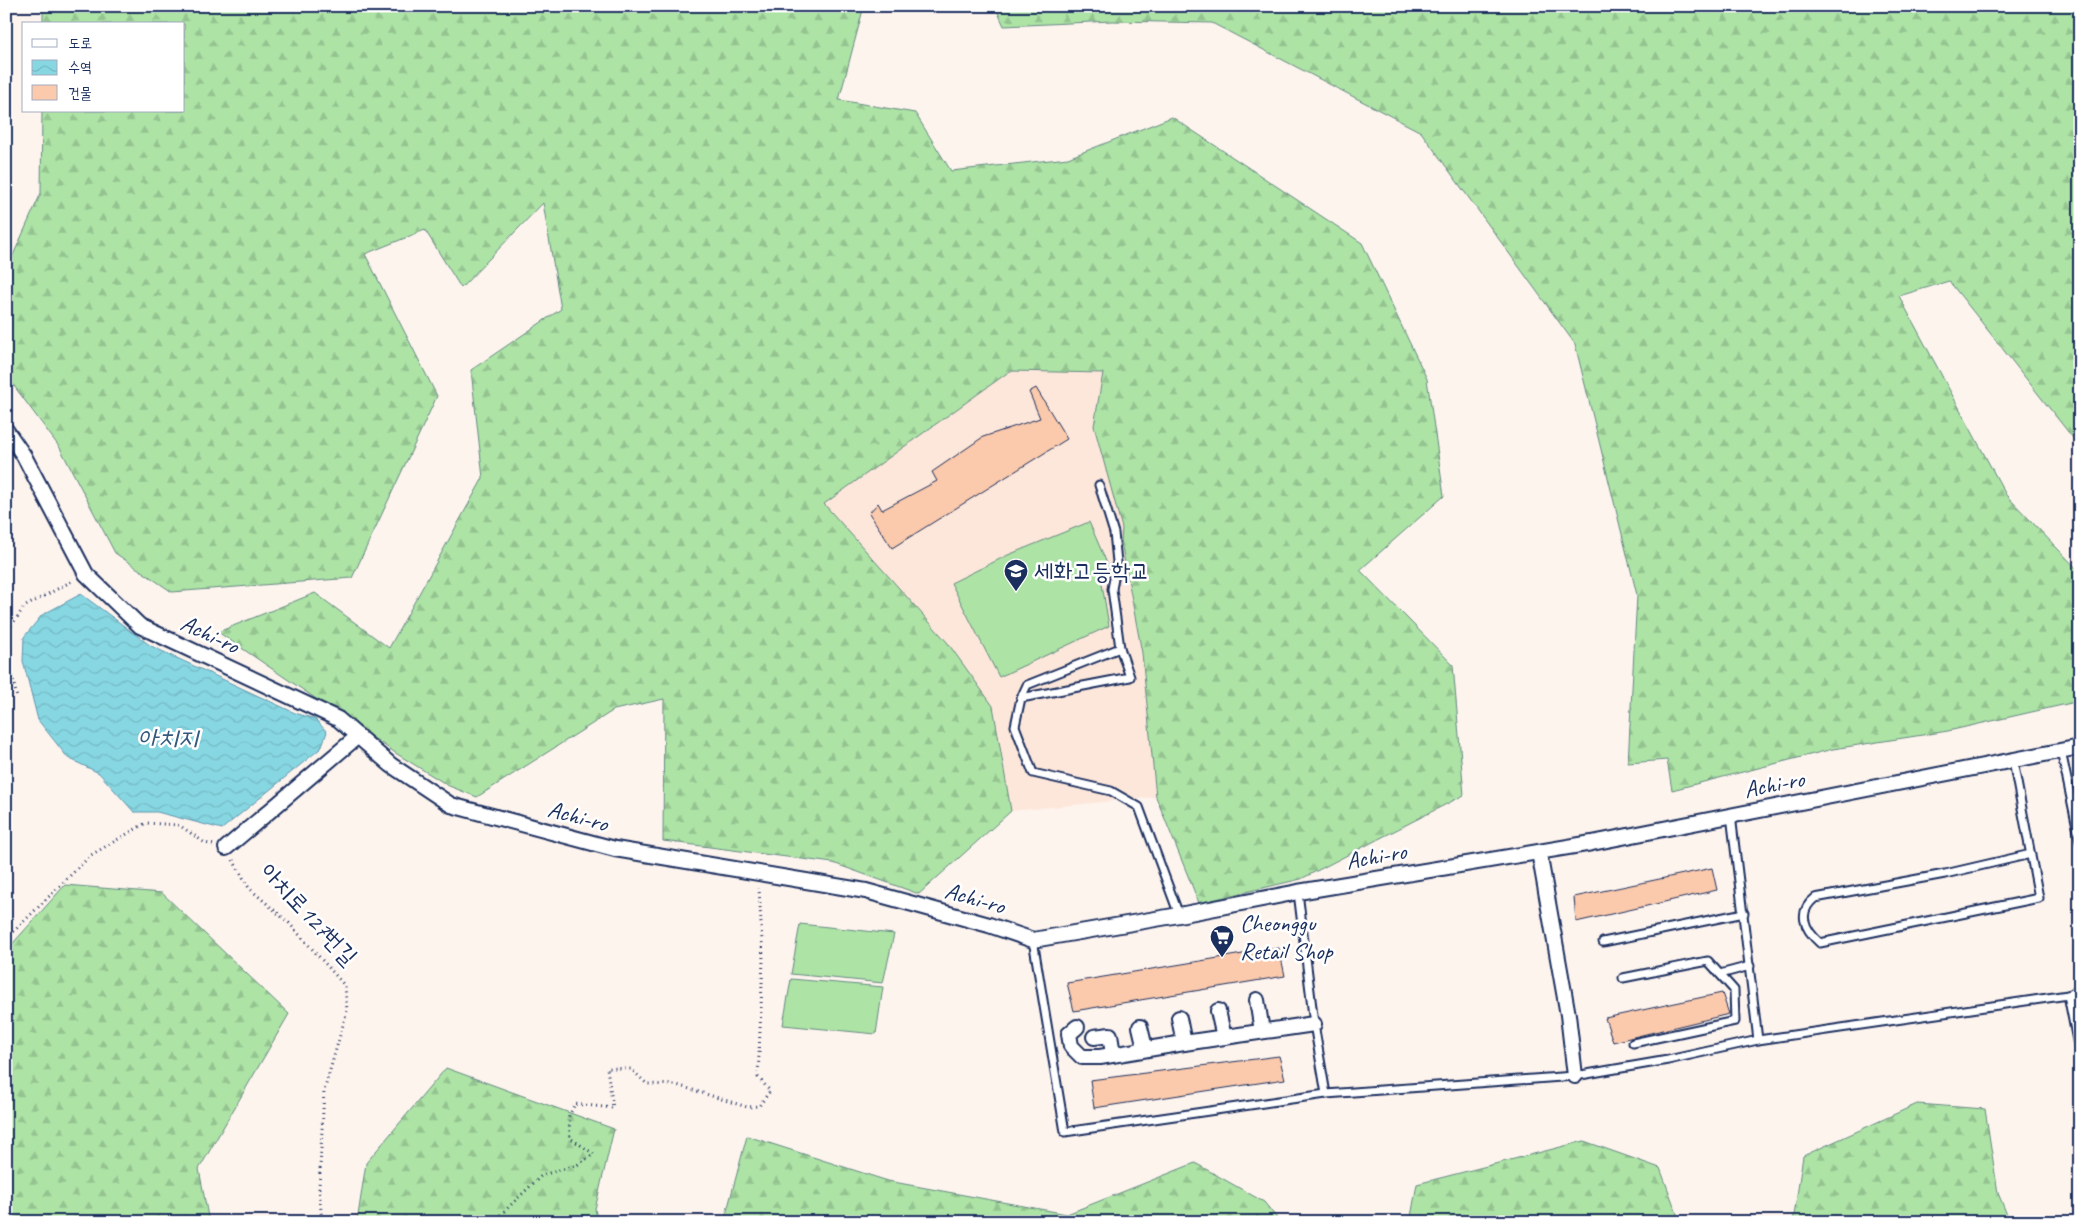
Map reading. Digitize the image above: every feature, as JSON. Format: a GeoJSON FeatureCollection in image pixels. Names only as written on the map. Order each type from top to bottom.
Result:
{"type":"FeatureCollection","features":[{"type":"Feature","properties":{"kind":"street","name":"Achi-ro"},"geometry":{"type":"LineString","coordinates":[[6,430],[24,456],[86,574],[106,596],[140,626],[338,719],[391,765],[451,806],[615,849],[866,891],[989,925],[1033,940],[1298,892],[1539,852],[2080,747]]}},
{"type":"Feature","properties":{"kind":"street"},"geometry":{"type":"LineString","coordinates":[[226,848],[358,736]]}},
{"type":"Feature","properties":{"kind":"street"},"geometry":{"type":"LineString","coordinates":[[1539,852],[1568,1015],[1576,1076]]}},
{"type":"Feature","properties":{"kind":"street"},"geometry":{"type":"LineString","coordinates":[[1257,1000],[1262,1031]]}},
{"type":"Feature","properties":{"kind":"street"},"geometry":{"type":"LineString","coordinates":[[1218,1011],[1224,1037]]}},
{"type":"Feature","properties":{"kind":"street"},"geometry":{"type":"LineString","coordinates":[[1179,1018],[1184,1043]]}},
{"type":"Feature","properties":{"kind":"street"},"geometry":{"type":"LineString","coordinates":[[1076,1026],[1069,1034],[1071,1046],[1082,1057],[1314,1024]]}},
{"type":"Feature","properties":{"kind":"street"},"geometry":{"type":"LineString","coordinates":[[1140,1027],[1145,1048]]}},
{"type":"Feature","properties":{"kind":"street"},"geometry":{"type":"LineString","coordinates":[[1094,1037],[1110,1035],[1113,1054]]}},
{"type":"Feature","properties":{"kind":"lane"},"geometry":{"type":"LineString","coordinates":[[1021,698],[1130,677],[1120,648],[1112,589],[1117,562],[1114,533],[1099,485]]}},
{"type":"Feature","properties":{"kind":"lane"},"geometry":{"type":"LineString","coordinates":[[1120,648],[1027,685],[1021,698],[1015,726],[1033,772],[1111,791],[1139,807],[1179,915]]}},
{"type":"Feature","properties":{"kind":"lane"},"geometry":{"type":"LineString","coordinates":[[2061,751],[2080,841]]}},
{"type":"Feature","properties":{"kind":"lane"},"geometry":{"type":"LineString","coordinates":[[2013,761],[2031,854],[2039,898],[1820,943],[1811,936],[1806,925],[1804,912],[1806,904],[1816,898],[1945,874],[2031,854]]}},
{"type":"Feature","properties":{"kind":"lane"},"geometry":{"type":"LineString","coordinates":[[1731,815],[1758,1040]]}},
{"type":"Feature","properties":{"kind":"lane"},"geometry":{"type":"LineString","coordinates":[[1298,892],[1314,1024],[1326,1094]]}},
{"type":"Feature","properties":{"kind":"lane"},"geometry":{"type":"LineString","coordinates":[[1603,942],[1744,913]]}},
{"type":"Feature","properties":{"kind":"lane"},"geometry":{"type":"LineString","coordinates":[[1033,940],[1065,1132],[1326,1094],[1576,1076],[1668,1060],[1758,1040],[2068,995],[2080,990]]}},
{"type":"Feature","properties":{"kind":"lane"},"geometry":{"type":"LineString","coordinates":[[1622,978],[1708,961],[1734,990],[1735,1021],[1633,1043]]}},
{"type":"Feature","properties":{"kind":"lane"},"geometry":{"type":"LineString","coordinates":[[1720,974],[1750,966]]}},
{"type":"Feature","properties":{"kind":"lane"},"geometry":{"type":"LineString","coordinates":[[2068,995],[2080,1056]]}},
{"type":"Feature","properties":{"kind":"path"},"geometry":{"type":"LineString","coordinates":[[6,634],[24,606],[86,574]]}},
{"type":"Feature","properties":{"kind":"path"},"geometry":{"type":"LineString","coordinates":[[6,646],[18,698]]}},
{"type":"Feature","properties":{"kind":"path"},"geometry":{"type":"LineString","coordinates":[[6,939],[91,855],[146,823],[179,825],[205,843],[226,848]]}},
{"type":"Feature","properties":{"kind":"path","name":"아치로127번길"},"geometry":{"type":"LineString","coordinates":[[226,848],[249,888],[289,924],[345,986],[347,1011],[324,1091],[319,1188],[322,1222]]}},
{"type":"Feature","properties":{"kind":"path"},"geometry":{"type":"LineString","coordinates":[[493,1222],[542,1176],[577,1165],[594,1154],[570,1138],[569,1116],[574,1104],[614,1108],[607,1068],[631,1069],[647,1084],[678,1085],[747,1107],[759,1106],[770,1091],[758,1077],[764,960],[758,873]]}},
{"type":"Feature","properties":{"kind":"shaded area","name":"세화고등학교"},"geometry":{"type":"Polygon","coordinates":[[[1010,371],[1103,373],[1094,426],[1122,528],[1121,542],[1142,653],[1156,797],[1011,811],[993,706],[947,642],[823,504],[1010,371]]]}},
{"type":"Feature","properties":{"kind":"green space"},"geometry":{"type":"Polygon","coordinates":[[[43,6],[864,6],[839,100],[915,113],[951,171],[1068,158],[1172,117],[1362,243],[1427,379],[1444,496],[1360,570],[1453,665],[1464,795],[1301,879],[1199,903],[1156,797],[1142,653],[1121,542],[1122,528],[1094,426],[1103,373],[1010,371],[824,504],[947,642],[993,706],[1011,811],[919,894],[833,863],[663,841],[664,699],[614,710],[477,797],[449,786],[397,754],[218,632],[315,593],[389,648],[483,478],[471,370],[561,309],[543,203],[461,288],[425,230],[365,254],[437,396],[352,578],[172,592],[115,553],[60,448],[6,375],[6,271],[41,193],[42,112],[185,112],[185,22],[43,22],[43,6]]]}},
{"type":"Feature","properties":{"kind":"green space"},"geometry":{"type":"Polygon","coordinates":[[[995,6],[2080,6],[2080,447],[1949,281],[1899,296],[2006,495],[2080,572],[2080,701],[1948,731],[1833,749],[1672,790],[1667,760],[1628,763],[1637,595],[1575,344],[1421,132],[1212,23],[1113,21],[1004,26],[995,6]]]}},
{"type":"Feature","properties":{"kind":"green space"},"geometry":{"type":"Polygon","coordinates":[[[1089,522],[1109,568],[1101,578],[1109,626],[999,677],[951,583],[1008,555],[1089,522]]]}},
{"type":"Feature","properties":{"kind":"green space"},"geometry":{"type":"Polygon","coordinates":[[[65,885],[162,893],[289,1014],[199,1169],[209,1222],[6,1222],[6,951],[65,885]]]}},
{"type":"Feature","properties":{"kind":"green space"},"geometry":{"type":"Polygon","coordinates":[[[800,924],[894,934],[883,983],[791,974],[800,924]]]}},
{"type":"Feature","properties":{"kind":"green space"},"geometry":{"type":"Polygon","coordinates":[[[791,979],[883,987],[876,1034],[783,1025],[791,979]]]}},
{"type":"Feature","properties":{"kind":"green space"},"geometry":{"type":"Polygon","coordinates":[[[446,1068],[614,1129],[595,1209],[598,1222],[357,1222],[366,1163],[446,1068]]]}},
{"type":"Feature","properties":{"kind":"green space"},"geometry":{"type":"Polygon","coordinates":[[[1917,1104],[1985,1109],[1998,1193],[2010,1222],[1793,1222],[1803,1156],[1917,1104]]]}},
{"type":"Feature","properties":{"kind":"green space"},"geometry":{"type":"Polygon","coordinates":[[[747,1136],[888,1181],[1067,1214],[1195,1163],[1264,1202],[1280,1222],[724,1222],[747,1136]]]}},
{"type":"Feature","properties":{"kind":"green space"},"geometry":{"type":"Polygon","coordinates":[[[1584,1141],[1660,1168],[1680,1222],[1410,1222],[1417,1184],[1584,1141]]]}},
{"type":"Feature","properties":{"kind":"water","name":"아치지"},"geometry":{"type":"Polygon","coordinates":[[[81,594],[151,646],[295,713],[315,719],[327,732],[321,748],[222,829],[157,812],[134,812],[99,773],[68,758],[38,720],[23,661],[24,637],[42,615],[81,594]]]}},
{"type":"Feature","properties":{"kind":"building"},"geometry":{"type":"Polygon","coordinates":[[[1036,388],[1067,439],[892,548],[869,513],[878,503],[882,510],[937,481],[932,472],[983,437],[1040,418],[1029,392],[1036,388]]]}},
{"type":"Feature","properties":{"kind":"building"},"geometry":{"type":"Polygon","coordinates":[[[1712,868],[1717,890],[1576,922],[1574,897],[1712,868]]]}},
{"type":"Feature","properties":{"kind":"building"},"geometry":{"type":"Polygon","coordinates":[[[1279,948],[1285,976],[1074,1011],[1067,983],[1279,948]]]}},
{"type":"Feature","properties":{"kind":"building"},"geometry":{"type":"Polygon","coordinates":[[[1722,993],[1729,1014],[1613,1042],[1605,1018],[1722,993]]]}},
{"type":"Feature","properties":{"kind":"building"},"geometry":{"type":"Polygon","coordinates":[[[1279,1056],[1285,1079],[1094,1108],[1090,1080],[1279,1056]]]}},
{"type":"Feature","properties":{"kind":"place","name":"세화고등학교"},"geometry":{"type":"Point","coordinates":[1016,592]}},
{"type":"Feature","properties":{"kind":"place","name":"Cheonggu Retail Shop"},"geometry":{"type":"Point","coordinates":[1222,958]}}]}
